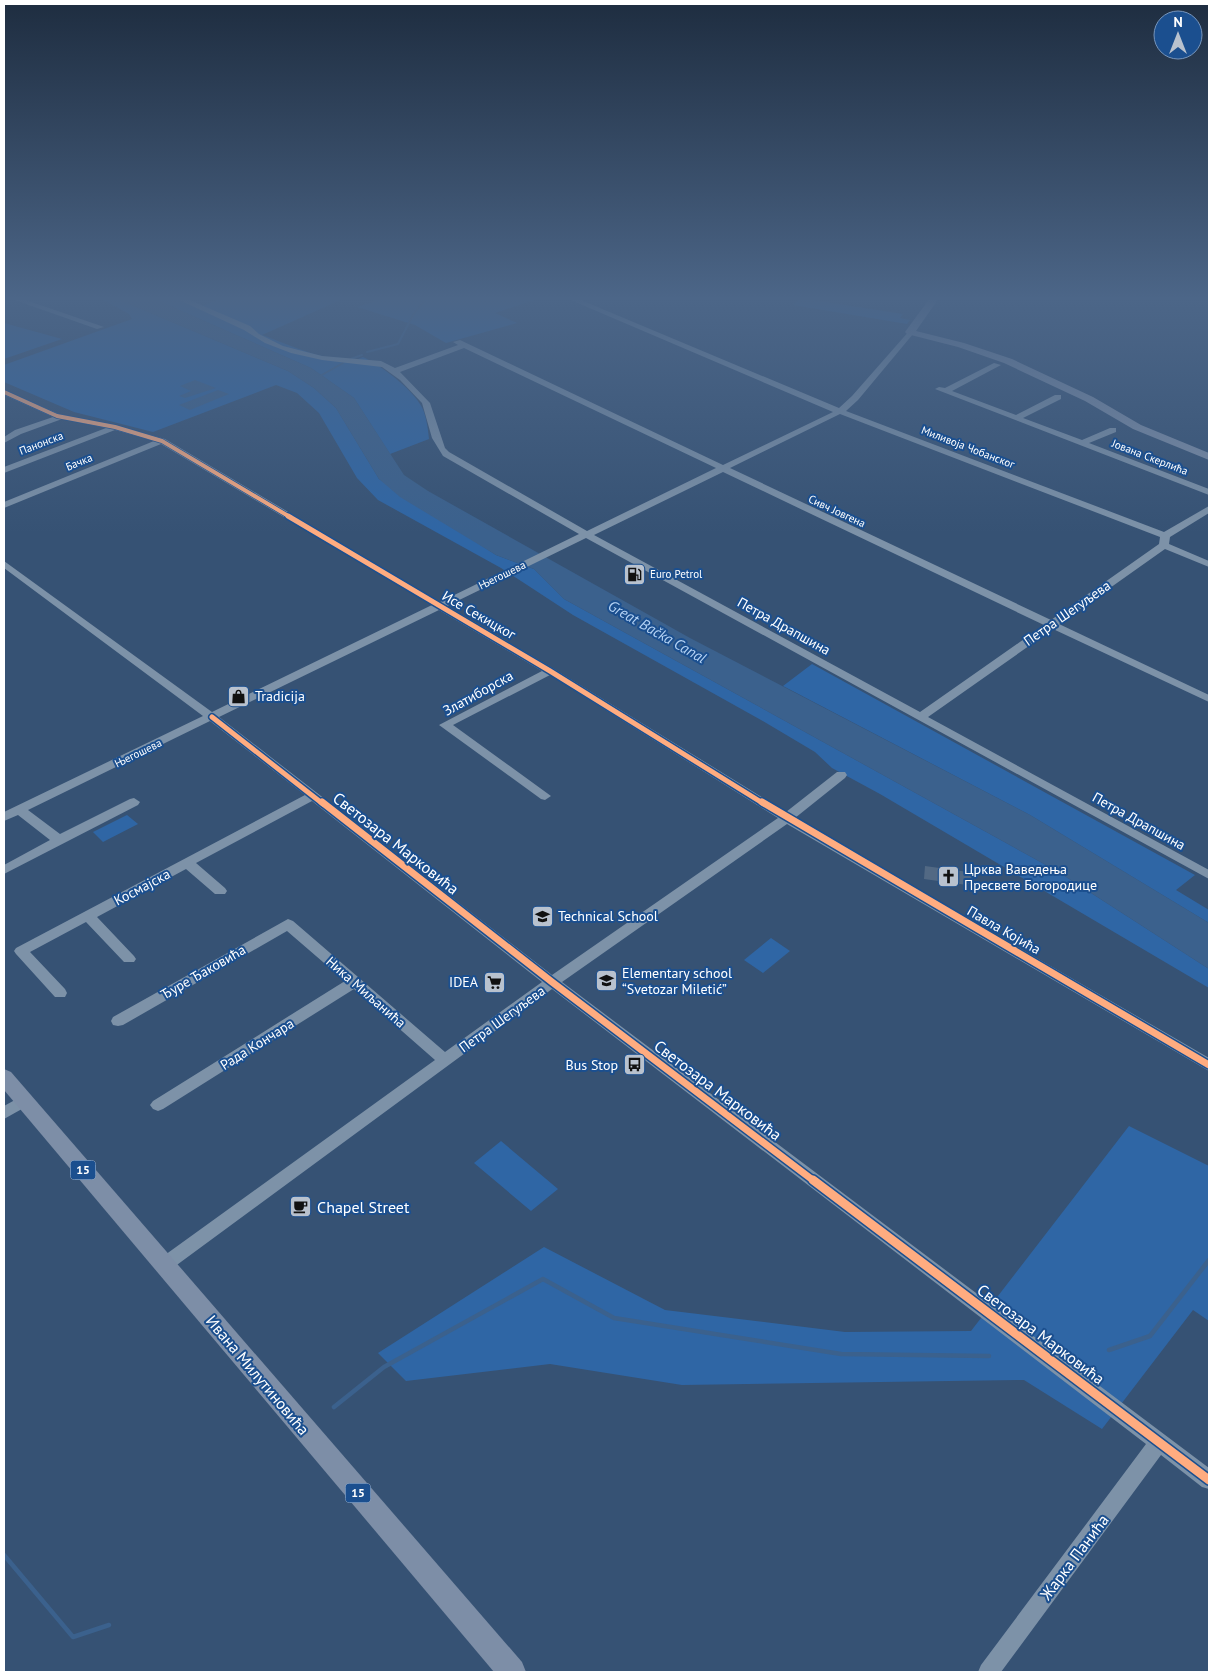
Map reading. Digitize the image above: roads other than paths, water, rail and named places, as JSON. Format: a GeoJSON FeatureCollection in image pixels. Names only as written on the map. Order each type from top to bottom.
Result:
{"type":"FeatureCollection","features":[{"type":"Feature","properties":{"kind":"main road"},"geometry":{"type":"LineString","coordinates":[[1040,376],[1089,399],[1137,427],[1209,457]]}},
{"type":"Feature","properties":{"kind":"main road","name":"Ивана Милутиновића"},"geometry":{"type":"LineString","coordinates":[[4,1077],[512,1672]]}},
{"type":"Feature","properties":{"kind":"street","name":"Петра Драпшина"},"geometry":{"type":"LineString","coordinates":[[399,376],[419,395],[429,409],[439,445],[446,454],[586,534],[1209,875]]}},
{"type":"Feature","properties":{"kind":"street","name":"Сивч Јовгена"},"geometry":{"type":"LineString","coordinates":[[528,376],[1209,699]]}},
{"type":"Feature","properties":{"kind":"street","name":"Миливоја Чобанског"},"geometry":{"type":"LineString","coordinates":[[757,376],[1164,540],[1209,564]]}},
{"type":"Feature","properties":{"kind":"street","name":"Његошева"},"geometry":{"type":"LineString","coordinates":[[4,817],[212,718],[438,606],[841,411],[873,376]]}},
{"type":"Feature","properties":{"kind":"street","name":"Јована Скерлића"},"geometry":{"type":"LineString","coordinates":[[972,376],[942,390],[1209,492]]}},
{"type":"Feature","properties":{"kind":"street","name":"Панонска"},"geometry":{"type":"LineString","coordinates":[[4,392],[61,417],[115,427],[159,439]]}},
{"type":"Feature","properties":{"kind":"street"},"geometry":{"type":"LineString","coordinates":[[1017,418],[1058,397]]}},
{"type":"Feature","properties":{"kind":"street","name":"Панонска"},"geometry":{"type":"LineString","coordinates":[[4,441],[18,432],[61,417]]}},
{"type":"Feature","properties":{"kind":"street","name":"Панонска"},"geometry":{"type":"LineString","coordinates":[[4,470],[115,427]]}},
{"type":"Feature","properties":{"kind":"street","name":"Јована Скерлића"},"geometry":{"type":"LineString","coordinates":[[1083,443],[1113,430]]}},
{"type":"Feature","properties":{"kind":"street","name":"Бачка"},"geometry":{"type":"LineString","coordinates":[[4,505],[159,439]]}},
{"type":"Feature","properties":{"kind":"street","name":"Исе Секицког"},"geometry":{"type":"LineString","coordinates":[[159,439],[550,671],[787,818]]}},
{"type":"Feature","properties":{"kind":"street","name":"Петра Шегуљева"},"geometry":{"type":"LineString","coordinates":[[921,717],[1209,509]]}},
{"type":"Feature","properties":{"kind":"street","name":"Светозара Марковића"},"geometry":{"type":"LineString","coordinates":[[4,564],[212,718],[552,982],[1209,1480]]}},
{"type":"Feature","properties":{"kind":"street","name":"Златиборска"},"geometry":{"type":"LineString","coordinates":[[545,796],[445,726],[550,671]]}},
{"type":"Feature","properties":{"kind":"street","name":"Петра Шегуљева"},"geometry":{"type":"LineString","coordinates":[[164,1265],[552,982],[787,818],[842,775]]}},
{"type":"Feature","properties":{"kind":"street","name":"Космајска"},"geometry":{"type":"LineString","coordinates":[[60,993],[21,951],[313,796]]}},
{"type":"Feature","properties":{"kind":"street"},"geometry":{"type":"LineString","coordinates":[[4,870],[58,840],[134,802]]}},
{"type":"Feature","properties":{"kind":"street"},"geometry":{"type":"LineString","coordinates":[[19,810],[58,840]]}},
{"type":"Feature","properties":{"kind":"street","name":"Павла Којића"},"geometry":{"type":"LineString","coordinates":[[787,818],[1209,1065]]}},
{"type":"Feature","properties":{"kind":"street"},"geometry":{"type":"LineString","coordinates":[[188,863],[220,891]]}},
{"type":"Feature","properties":{"kind":"street"},"geometry":{"type":"LineString","coordinates":[[88,916],[129,959]]}},
{"type":"Feature","properties":{"kind":"street","name":"Ника Миљанића"},"geometry":{"type":"LineString","coordinates":[[288,924],[445,1060]]}},
{"type":"Feature","properties":{"kind":"street","name":"Ђуре Ђаковића"},"geometry":{"type":"LineString","coordinates":[[118,1021],[288,924]]}},
{"type":"Feature","properties":{"kind":"street","name":"Рада Кончара"},"geometry":{"type":"LineString","coordinates":[[158,1105],[355,982]]}},
{"type":"Feature","properties":{"kind":"street"},"geometry":{"type":"LineString","coordinates":[[4,1113],[24,1101]]}},
{"type":"Feature","properties":{"kind":"street","name":"Жарка Панића"},"geometry":{"type":"LineString","coordinates":[[988,1672],[1160,1441]]}},
{"type":"Feature","properties":{"kind":"water","name":"Great Bačka Canal"},"geometry":{"type":"Polygon","coordinates":[[[296,376],[323,376],[354,398],[404,475],[428,491],[690,638],[1030,815],[1209,923],[1209,969],[1057,871],[564,599],[534,569],[496,555],[400,497],[379,479],[336,408],[314,388],[296,376]]]}},
{"type":"Feature","properties":{"kind":"water"},"geometry":{"type":"Polygon","coordinates":[[[195,380],[216,388],[185,398],[179,396],[191,391],[180,386],[195,380]]]}},
{"type":"Feature","properties":{"kind":"water"},"geometry":{"type":"Polygon","coordinates":[[[218,390],[229,394],[190,410],[179,405],[218,390]]]}},
{"type":"Feature","properties":{"kind":"waterway"},"geometry":{"type":"LineString","coordinates":[[1109,1350],[1150,1336],[1209,1260]]}},
{"type":"Feature","properties":{"kind":"waterway"},"geometry":{"type":"LineString","coordinates":[[334,1407],[384,1367],[543,1279],[614,1318],[841,1354],[989,1356]]}},
{"type":"Feature","properties":{"kind":"waterway"},"geometry":{"type":"LineString","coordinates":[[4,1555],[73,1637],[109,1625]]}},
{"type":"Feature","properties":{"kind":"place","name":"Euro Petrol"},"geometry":{"type":"Point","coordinates":[634,574]}},
{"type":"Feature","properties":{"kind":"place","name":"Tradicija"},"geometry":{"type":"Point","coordinates":[239,696]}},
{"type":"Feature","properties":{"kind":"place","name":"Црква Ваведења Пресвете Богородице"},"geometry":{"type":"Point","coordinates":[948,877]}},
{"type":"Feature","properties":{"kind":"place","name":"Technical School"},"geometry":{"type":"Point","coordinates":[542,916]}},
{"type":"Feature","properties":{"kind":"place","name":"Elementary school “Svetozar Miletić”"},"geometry":{"type":"Point","coordinates":[606,981]}},
{"type":"Feature","properties":{"kind":"place","name":"IDEA"},"geometry":{"type":"Point","coordinates":[494,982]}},
{"type":"Feature","properties":{"kind":"place","name":"Bus Stop"},"geometry":{"type":"Point","coordinates":[634,1065]}},
{"type":"Feature","properties":{"kind":"place","name":"Chapel Street"},"geometry":{"type":"Point","coordinates":[301,1207]}}]}
